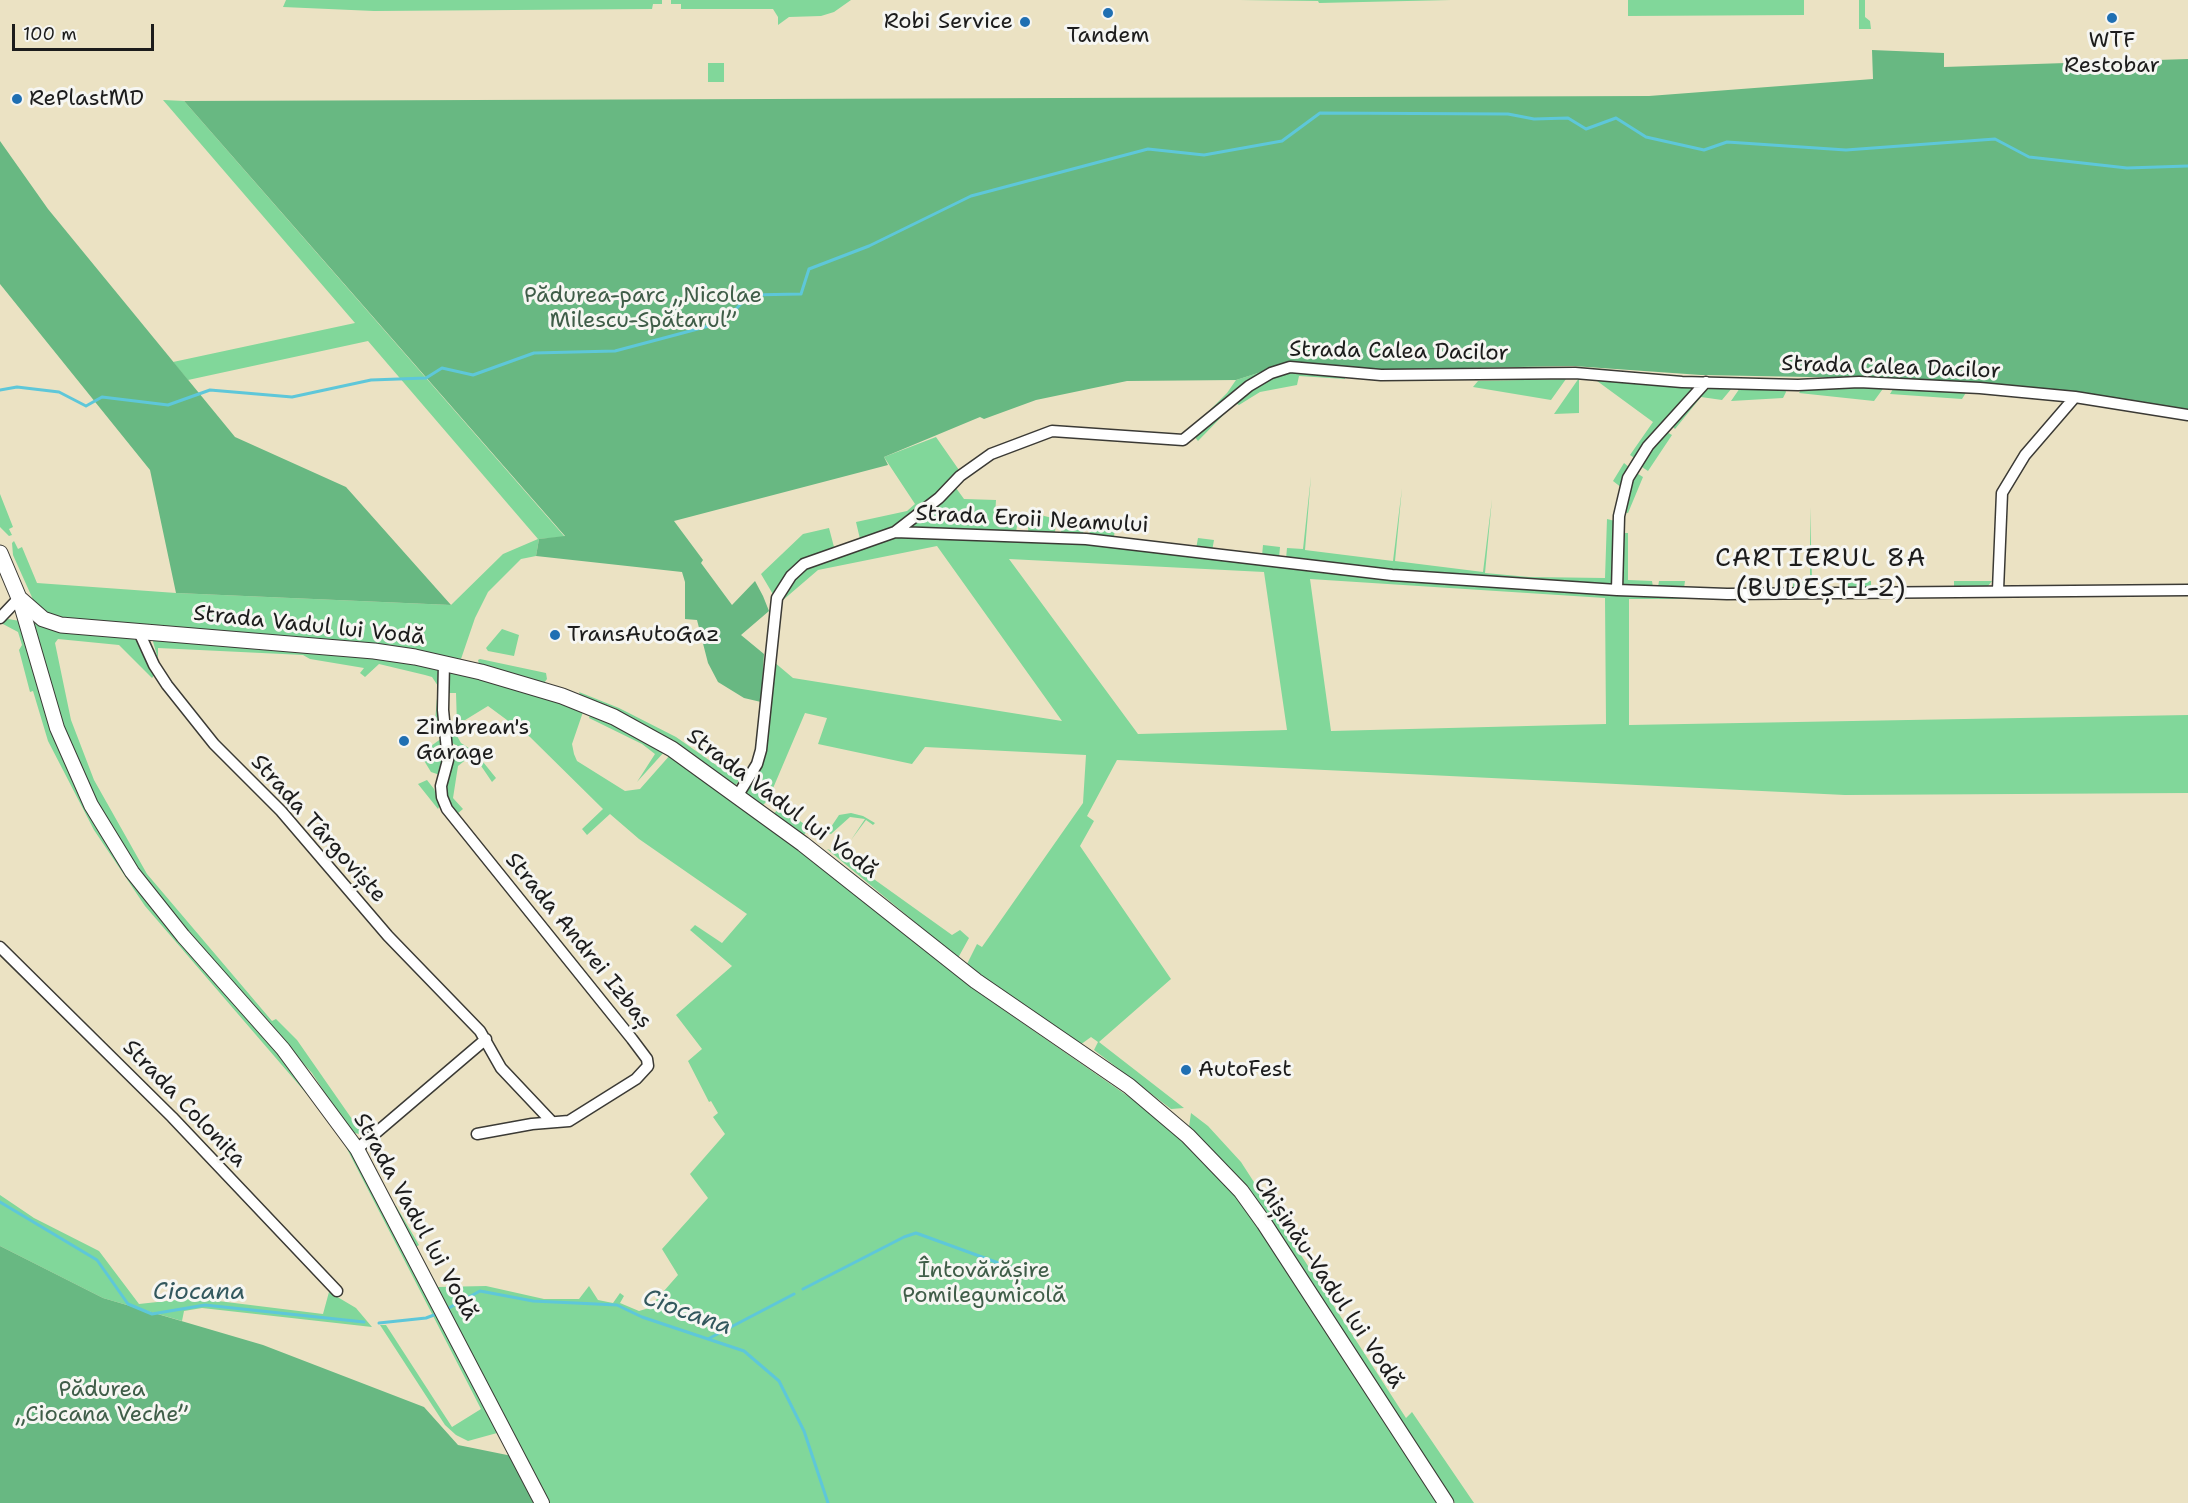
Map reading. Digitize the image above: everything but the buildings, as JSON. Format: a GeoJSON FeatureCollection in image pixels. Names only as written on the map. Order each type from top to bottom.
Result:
{"type":"FeatureCollection","features":[{"type":"Feature","properties":{"kind":"main road","name":"Strada Vadul lui Vodă"},"geometry":{"type":"LineString","coordinates":[[0,553],[4,576],[19,598],[43,619],[61,625],[374,651],[444,663],[562,696],[614,717],[672,749],[738,795],[976,981]]}},
{"type":"Feature","properties":{"kind":"main road","name":"Chișinău-Vadul lui Vodă"},"geometry":{"type":"LineString","coordinates":[[976,981],[1161,1110],[1241,1191],[1287,1256],[1446,1503]]}},
{"type":"Feature","properties":{"kind":"street","name":"Strada Calea Dacilor"},"geometry":{"type":"LineString","coordinates":[[895,532],[934,502],[960,476],[991,454],[1052,432],[1183,440],[1249,386],[1271,373],[1290,368],[1381,375],[1575,373],[1706,382],[1893,383],[2075,397],[2188,415]]}},
{"type":"Feature","properties":{"kind":"street"},"geometry":{"type":"LineString","coordinates":[[1617,590],[1619,516],[1628,478],[1648,446],[1706,382]]}},
{"type":"Feature","properties":{"kind":"street"},"geometry":{"type":"LineString","coordinates":[[1998,590],[2002,493],[2025,455],[2075,397]]}},
{"type":"Feature","properties":{"kind":"street","name":"Strada Eroii Neamului"},"geometry":{"type":"LineString","coordinates":[[738,795],[757,764],[761,750],[777,598],[791,576],[804,564],[895,532],[1108,541],[1392,575],[1617,590],[1726,594],[2188,590]]}},
{"type":"Feature","properties":{"kind":"street"},"geometry":{"type":"LineString","coordinates":[[0,618],[19,598]]}},
{"type":"Feature","properties":{"kind":"street","name":"Strada Vadul lui Vodă"},"geometry":{"type":"LineString","coordinates":[[19,598],[57,728],[91,805],[132,872],[183,936],[283,1049],[357,1149],[542,1503]]}},
{"type":"Feature","properties":{"kind":"street","name":"Strada Târgoviște"},"geometry":{"type":"LineString","coordinates":[[139,632],[161,675],[214,744],[281,812],[388,936],[474,1024],[486,1039],[501,1068],[552,1122]]}},
{"type":"Feature","properties":{"kind":"street","name":"Strada Andrei Izbaș"},"geometry":{"type":"LineString","coordinates":[[444,663],[443,710],[448,760],[441,786],[442,797],[447,809],[647,1059],[648,1066],[644,1072],[587,1112],[569,1121],[477,1134]]}},
{"type":"Feature","properties":{"kind":"street","name":"Strada Colonița"},"geometry":{"type":"LineString","coordinates":[[0,947],[172,1117],[337,1291]]}},
{"type":"Feature","properties":{"kind":"street"},"geometry":{"type":"LineString","coordinates":[[357,1149],[486,1039]]}},
{"type":"Feature","properties":{"kind":"green space"},"geometry":{"type":"Polygon","coordinates":[[[286,0],[662,0],[662,4],[653,4],[652,9],[374,11],[283,7],[286,0]]]}},
{"type":"Feature","properties":{"kind":"green space"},"geometry":{"type":"Polygon","coordinates":[[[671,0],[851,0],[834,12],[821,16],[789,17],[778,25],[778,17],[773,9],[681,9],[681,4],[671,4],[671,0]]]}},
{"type":"Feature","properties":{"kind":"green space"},"geometry":{"type":"Polygon","coordinates":[[[1240,0],[1451,0],[1319,3],[1318,1],[1240,0]]]}},
{"type":"Feature","properties":{"kind":"green space"},"geometry":{"type":"Polygon","coordinates":[[[1628,0],[1804,0],[1804,15],[1628,16],[1628,0]]]}},
{"type":"Feature","properties":{"kind":"green space"},"geometry":{"type":"Polygon","coordinates":[[[1859,0],[1865,0],[1865,17],[1870,21],[1871,29],[1859,29],[1859,0]]]}},
{"type":"Feature","properties":{"kind":"green space","name":"Pădurea-parc „Nicolae Milescu-Spătarul”"},"geometry":{"type":"Polygon","coordinates":[[[1872,50],[1944,53],[1944,67],[2188,59],[2188,410],[2086,394],[1863,378],[1701,375],[1573,366],[1351,370],[1280,366],[1236,380],[1127,381],[1036,400],[984,419],[980,417],[884,457],[888,465],[674,521],[732,605],[755,581],[763,596],[769,611],[741,635],[764,654],[761,702],[744,698],[718,682],[708,663],[697,620],[685,619],[685,582],[682,572],[536,556],[539,539],[565,536],[184,101],[1649,96],[1873,79],[1872,50]]]}},
{"type":"Feature","properties":{"kind":"green space"},"geometry":{"type":"Polygon","coordinates":[[[708,63],[724,63],[724,82],[708,82],[708,63]]]}},
{"type":"Feature","properties":{"kind":"green space"},"geometry":{"type":"Polygon","coordinates":[[[163,100],[184,101],[565,537],[539,539],[536,556],[521,559],[488,592],[475,618],[461,659],[376,645],[53,618],[35,604],[13,555],[12,543],[14,541],[18,549],[22,547],[37,583],[176,593],[451,605],[503,554],[538,539],[368,341],[188,380],[173,362],[355,323],[163,100]]]}},
{"type":"Feature","properties":{"kind":"green space"},"geometry":{"type":"Polygon","coordinates":[[[0,141],[48,209],[235,437],[346,487],[451,605],[176,593],[150,470],[0,284],[0,141]]]}},
{"type":"Feature","properties":{"kind":"green space"},"geometry":{"type":"Polygon","coordinates":[[[1280,366],[1194,426],[1227,393],[1236,380],[1280,366]]]}},
{"type":"Feature","properties":{"kind":"green space"},"geometry":{"type":"Polygon","coordinates":[[[1291,371],[1345,375],[1345,379],[1299,376],[1297,385],[1260,392],[1239,405],[1235,403],[1198,441],[1194,436],[1232,401],[1277,374],[1291,371]]]}},
{"type":"Feature","properties":{"kind":"green space"},"geometry":{"type":"Polygon","coordinates":[[[1579,378],[1579,413],[1554,414],[1579,378]]]}},
{"type":"Feature","properties":{"kind":"green space"},"geometry":{"type":"Polygon","coordinates":[[[1593,378],[1697,387],[1636,459],[1630,455],[1653,422],[1593,378]]]}},
{"type":"Feature","properties":{"kind":"green space"},"geometry":{"type":"Polygon","coordinates":[[[1566,379],[1551,400],[1473,387],[1478,381],[1566,379]]]}},
{"type":"Feature","properties":{"kind":"green space"},"geometry":{"type":"Polygon","coordinates":[[[1885,386],[1874,401],[1799,393],[1803,387],[1885,386]]]}},
{"type":"Feature","properties":{"kind":"green space"},"geometry":{"type":"Polygon","coordinates":[[[1711,387],[1732,388],[1722,400],[1701,397],[1675,429],[1671,425],[1711,387]]]}},
{"type":"Feature","properties":{"kind":"green space"},"geometry":{"type":"Polygon","coordinates":[[[1740,388],[1785,389],[1786,392],[1783,398],[1731,401],[1740,388]]]}},
{"type":"Feature","properties":{"kind":"green space"},"geometry":{"type":"Polygon","coordinates":[[[1893,389],[1967,391],[1962,399],[1890,394],[1893,389]]]}},
{"type":"Feature","properties":{"kind":"green space"},"geometry":{"type":"Polygon","coordinates":[[[1665,431],[1672,435],[1648,471],[1639,465],[1665,431]]]}},
{"type":"Feature","properties":{"kind":"green space"},"geometry":{"type":"Polygon","coordinates":[[[936,437],[959,470],[937,495],[891,530],[860,539],[856,522],[907,511],[915,504],[884,457],[936,437]]]}},
{"type":"Feature","properties":{"kind":"green space"},"geometry":{"type":"Polygon","coordinates":[[[1624,463],[1630,468],[1622,488],[1613,481],[1624,463]]]}},
{"type":"Feature","properties":{"kind":"green space"},"geometry":{"type":"Polygon","coordinates":[[[1635,472],[1643,477],[1628,513],[1623,512],[1635,472]]]}},
{"type":"Feature","properties":{"kind":"green space"},"geometry":{"type":"Polygon","coordinates":[[[1311,476],[1305,550],[1393,561],[1402,488],[1395,561],[1483,572],[1492,499],[1485,573],[1529,577],[1605,578],[1607,519],[1615,521],[1611,586],[1507,582],[1286,559],[1287,548],[1303,549],[1311,476]]]}},
{"type":"Feature","properties":{"kind":"green space"},"geometry":{"type":"Polygon","coordinates":[[[956,488],[964,499],[996,500],[995,516],[1018,518],[1016,533],[906,529],[956,488]]]}},
{"type":"Feature","properties":{"kind":"green space"},"geometry":{"type":"Polygon","coordinates":[[[0,494],[13,527],[9,529],[12,535],[9,536],[0,527],[0,494]]]}},
{"type":"Feature","properties":{"kind":"green space"},"geometry":{"type":"Polygon","coordinates":[[[1810,507],[1812,580],[1816,581],[1816,589],[1793,590],[1793,581],[1810,581],[1810,507]]]}},
{"type":"Feature","properties":{"kind":"green space"},"geometry":{"type":"Polygon","coordinates":[[[1029,512],[1056,519],[1055,533],[1028,532],[1029,512]]]}},
{"type":"Feature","properties":{"kind":"green space"},"geometry":{"type":"Polygon","coordinates":[[[1062,520],[1084,523],[1083,535],[1061,533],[1062,520]]]}},
{"type":"Feature","properties":{"kind":"green space"},"geometry":{"type":"Polygon","coordinates":[[[1091,524],[1115,527],[1114,537],[1089,536],[1091,524]]]}},
{"type":"Feature","properties":{"kind":"green space"},"geometry":{"type":"Polygon","coordinates":[[[829,528],[834,547],[798,563],[774,596],[761,574],[803,534],[829,528]]]}},
{"type":"Feature","properties":{"kind":"green space"},"geometry":{"type":"Polygon","coordinates":[[[1621,533],[1628,533],[1628,580],[1652,581],[1653,587],[1620,587],[1621,533]]]}},
{"type":"Feature","properties":{"kind":"green space"},"geometry":{"type":"Polygon","coordinates":[[[907,537],[1130,546],[1451,585],[1734,599],[1629,599],[1629,725],[2188,715],[2188,793],[1845,795],[1117,760],[1087,816],[1094,821],[1080,846],[1171,979],[1099,1042],[1184,1108],[1171,1109],[1094,1050],[1098,1042],[1091,1037],[1080,1045],[966,966],[977,944],[982,947],[1083,803],[1086,755],[925,747],[912,764],[818,744],[827,718],[805,713],[768,800],[761,807],[745,796],[761,763],[768,735],[774,662],[793,678],[1062,721],[937,546],[818,570],[783,600],[801,570],[889,539],[907,537]],[[1009,559],[1138,734],[1287,730],[1264,572],[1009,559]],[[1310,579],[1331,731],[1606,724],[1605,598],[1310,579]]]}},
{"type":"Feature","properties":{"kind":"green space"},"geometry":{"type":"Polygon","coordinates":[[[1198,538],[1214,540],[1212,551],[1196,549],[1198,538]]]}},
{"type":"Feature","properties":{"kind":"green space"},"geometry":{"type":"Polygon","coordinates":[[[1263,545],[1280,547],[1279,558],[1262,556],[1263,545]]]}},
{"type":"Feature","properties":{"kind":"green space"},"geometry":{"type":"Polygon","coordinates":[[[1659,581],[1685,581],[1684,588],[1658,587],[1659,581]]]}},
{"type":"Feature","properties":{"kind":"green space"},"geometry":{"type":"Polygon","coordinates":[[[1843,581],[1871,581],[1871,588],[1843,589],[1843,581]]]}},
{"type":"Feature","properties":{"kind":"green space"},"geometry":{"type":"Polygon","coordinates":[[[1954,581],[1992,581],[1988,586],[1954,587],[1954,581]]]}},
{"type":"Feature","properties":{"kind":"green space"},"geometry":{"type":"Polygon","coordinates":[[[8,619],[20,621],[94,821],[265,1034],[349,1146],[498,1429],[497,1433],[468,1441],[456,1435],[445,1425],[380,1325],[386,1325],[452,1427],[481,1409],[345,1145],[324,1114],[145,906],[94,830],[48,741],[33,691],[30,692],[19,650],[22,645],[18,632],[1,623],[8,619]]]}},
{"type":"Feature","properties":{"kind":"green space"},"geometry":{"type":"Polygon","coordinates":[[[33,622],[48,628],[131,637],[137,641],[156,673],[152,678],[119,645],[58,639],[55,643],[71,720],[94,780],[147,874],[272,1021],[276,1019],[297,1040],[361,1132],[366,1133],[364,1135],[350,1132],[312,1073],[207,958],[132,865],[93,802],[69,750],[33,622]]]}},
{"type":"Feature","properties":{"kind":"green space"},"geometry":{"type":"Polygon","coordinates":[[[502,629],[519,635],[514,656],[488,651],[486,648],[502,629]]]}},
{"type":"Feature","properties":{"kind":"green space"},"geometry":{"type":"Polygon","coordinates":[[[152,638],[377,656],[441,669],[439,728],[434,734],[438,686],[432,677],[379,664],[365,677],[360,673],[364,668],[310,659],[303,655],[158,648],[158,659],[152,638]]]}},
{"type":"Feature","properties":{"kind":"green space"},"geometry":{"type":"Polygon","coordinates":[[[480,659],[546,673],[547,679],[544,683],[479,664],[480,659]]]}},
{"type":"Feature","properties":{"kind":"green space","name":"Întovărășire Pomilegumicolă"},"geometry":{"type":"Polygon","coordinates":[[[450,669],[584,709],[572,744],[577,761],[625,791],[640,789],[671,754],[847,886],[975,990],[1158,1117],[1232,1192],[1255,1222],[1438,1503],[546,1503],[392,1209],[396,1206],[419,1245],[416,1247],[438,1287],[486,1286],[544,1299],[579,1299],[589,1286],[598,1300],[613,1303],[620,1293],[624,1296],[620,1303],[639,1311],[649,1308],[678,1275],[662,1249],[708,1198],[690,1174],[725,1134],[713,1117],[718,1113],[711,1101],[709,1102],[688,1061],[702,1049],[676,1015],[732,966],[690,930],[695,925],[722,943],[747,914],[639,839],[610,814],[587,835],[582,829],[603,809],[530,737],[488,706],[457,725],[456,693],[448,693],[450,669]]]}},
{"type":"Feature","properties":{"kind":"green space"},"geometry":{"type":"Polygon","coordinates":[[[579,692],[619,708],[676,737],[739,781],[734,787],[582,699],[579,692]]]}},
{"type":"Feature","properties":{"kind":"green space"},"geometry":{"type":"Polygon","coordinates":[[[591,713],[665,751],[637,782],[655,754],[642,744],[589,718],[591,713]]]}},
{"type":"Feature","properties":{"kind":"green space"},"geometry":{"type":"Polygon","coordinates":[[[448,736],[457,736],[461,743],[475,752],[496,778],[492,782],[473,754],[452,743],[448,736]]]}},
{"type":"Feature","properties":{"kind":"green space"},"geometry":{"type":"Polygon","coordinates":[[[442,738],[445,749],[441,773],[437,774],[431,772],[420,754],[442,738]]]}},
{"type":"Feature","properties":{"kind":"green space"},"geometry":{"type":"Polygon","coordinates":[[[457,755],[468,758],[458,766],[453,798],[463,809],[457,814],[447,800],[445,788],[452,760],[457,755]]]}},
{"type":"Feature","properties":{"kind":"green space"},"geometry":{"type":"Polygon","coordinates":[[[427,780],[434,789],[440,805],[438,809],[418,784],[427,780]]]}},
{"type":"Feature","properties":{"kind":"green space"},"geometry":{"type":"Polygon","coordinates":[[[781,807],[804,824],[813,819],[816,821],[802,837],[772,815],[781,807]]]}},
{"type":"Feature","properties":{"kind":"green space"},"geometry":{"type":"Polygon","coordinates":[[[851,813],[863,816],[875,823],[873,825],[866,820],[851,840],[865,819],[850,817],[831,834],[827,833],[839,815],[851,813]]]}},
{"type":"Feature","properties":{"kind":"green space"},"geometry":{"type":"Polygon","coordinates":[[[827,849],[836,852],[952,935],[960,930],[969,938],[958,958],[827,849]]]}},
{"type":"Feature","properties":{"kind":"green space"},"geometry":{"type":"Polygon","coordinates":[[[1191,1113],[1208,1126],[1241,1162],[1406,1418],[1412,1412],[1474,1503],[1455,1503],[1270,1218],[1245,1185],[1189,1127],[1191,1113]]]}},
{"type":"Feature","properties":{"kind":"green space"},"geometry":{"type":"Polygon","coordinates":[[[0,1195],[34,1218],[99,1251],[139,1304],[194,1298],[323,1314],[329,1292],[356,1308],[372,1327],[202,1308],[184,1311],[182,1321],[103,1298],[0,1246],[0,1195]]]}},
{"type":"Feature","properties":{"kind":"green space","name":"Pădurea „Ciocana Veche”"},"geometry":{"type":"Polygon","coordinates":[[[0,1246],[103,1298],[263,1345],[424,1407],[458,1445],[512,1456],[537,1503],[0,1503],[0,1246]]]}},
{"type":"Feature","properties":{"kind":"waterway"},"geometry":{"type":"LineString","coordinates":[[0,390],[17,387],[59,392],[86,406],[102,397],[168,405],[210,390],[292,397],[371,380],[426,378],[442,368],[473,375],[534,353],[615,351],[724,322],[749,295],[801,294],[809,269],[869,246],[971,196],[1148,149],[1204,155],[1282,141],[1320,113],[1508,114],[1534,119],[1568,118],[1586,129],[1616,118],[1646,137],[1704,150],[1727,142],[1846,150],[1995,139],[2029,157],[2127,168],[2188,166]]}},
{"type":"Feature","properties":{"kind":"waterway","name":"Ciocana"},"geometry":{"type":"LineString","coordinates":[[0,1202],[97,1260],[128,1304],[152,1314],[205,1305],[364,1322]]}},
{"type":"Feature","properties":{"kind":"waterway"},"geometry":{"type":"LineString","coordinates":[[803,1289],[916,1233],[1026,1273]]}},
{"type":"Feature","properties":{"kind":"waterway","name":"Ciocana"},"geometry":{"type":"LineString","coordinates":[[447,1309],[480,1291],[533,1301],[617,1305],[642,1317],[744,1351],[779,1381],[804,1431],[828,1503]]}},
{"type":"Feature","properties":{"kind":"waterway"},"geometry":{"type":"LineString","coordinates":[[708,1339],[794,1294]]}},
{"type":"Feature","properties":{"kind":"waterway","name":"Ciocana"},"geometry":{"type":"LineString","coordinates":[[379,1323],[426,1318],[434,1315]]}},
{"type":"Feature","properties":{"kind":"place","name":"Tandem"},"geometry":{"type":"Point","coordinates":[1108,13]}},
{"type":"Feature","properties":{"kind":"place","name":"WTF Restobar"},"geometry":{"type":"Point","coordinates":[2112,18]}},
{"type":"Feature","properties":{"kind":"place","name":"Robi Service"},"geometry":{"type":"Point","coordinates":[1025,22]}},
{"type":"Feature","properties":{"kind":"place","name":"RePlastMD"},"geometry":{"type":"Point","coordinates":[17,99]}},
{"type":"Feature","properties":{"kind":"place","name":"TransAutoGaz"},"geometry":{"type":"Point","coordinates":[555,635]}},
{"type":"Feature","properties":{"kind":"place","name":"Zimbrean's Garage"},"geometry":{"type":"Point","coordinates":[404,741]}},
{"type":"Feature","properties":{"kind":"place","name":"AutoFest"},"geometry":{"type":"Point","coordinates":[1186,1070]}},
{"type":"Feature","properties":{"kind":"district","name":"CARTIERUL 8A (BUDEȘTI-2)"},"geometry":{"type":"Point","coordinates":[1821,574]}}]}
